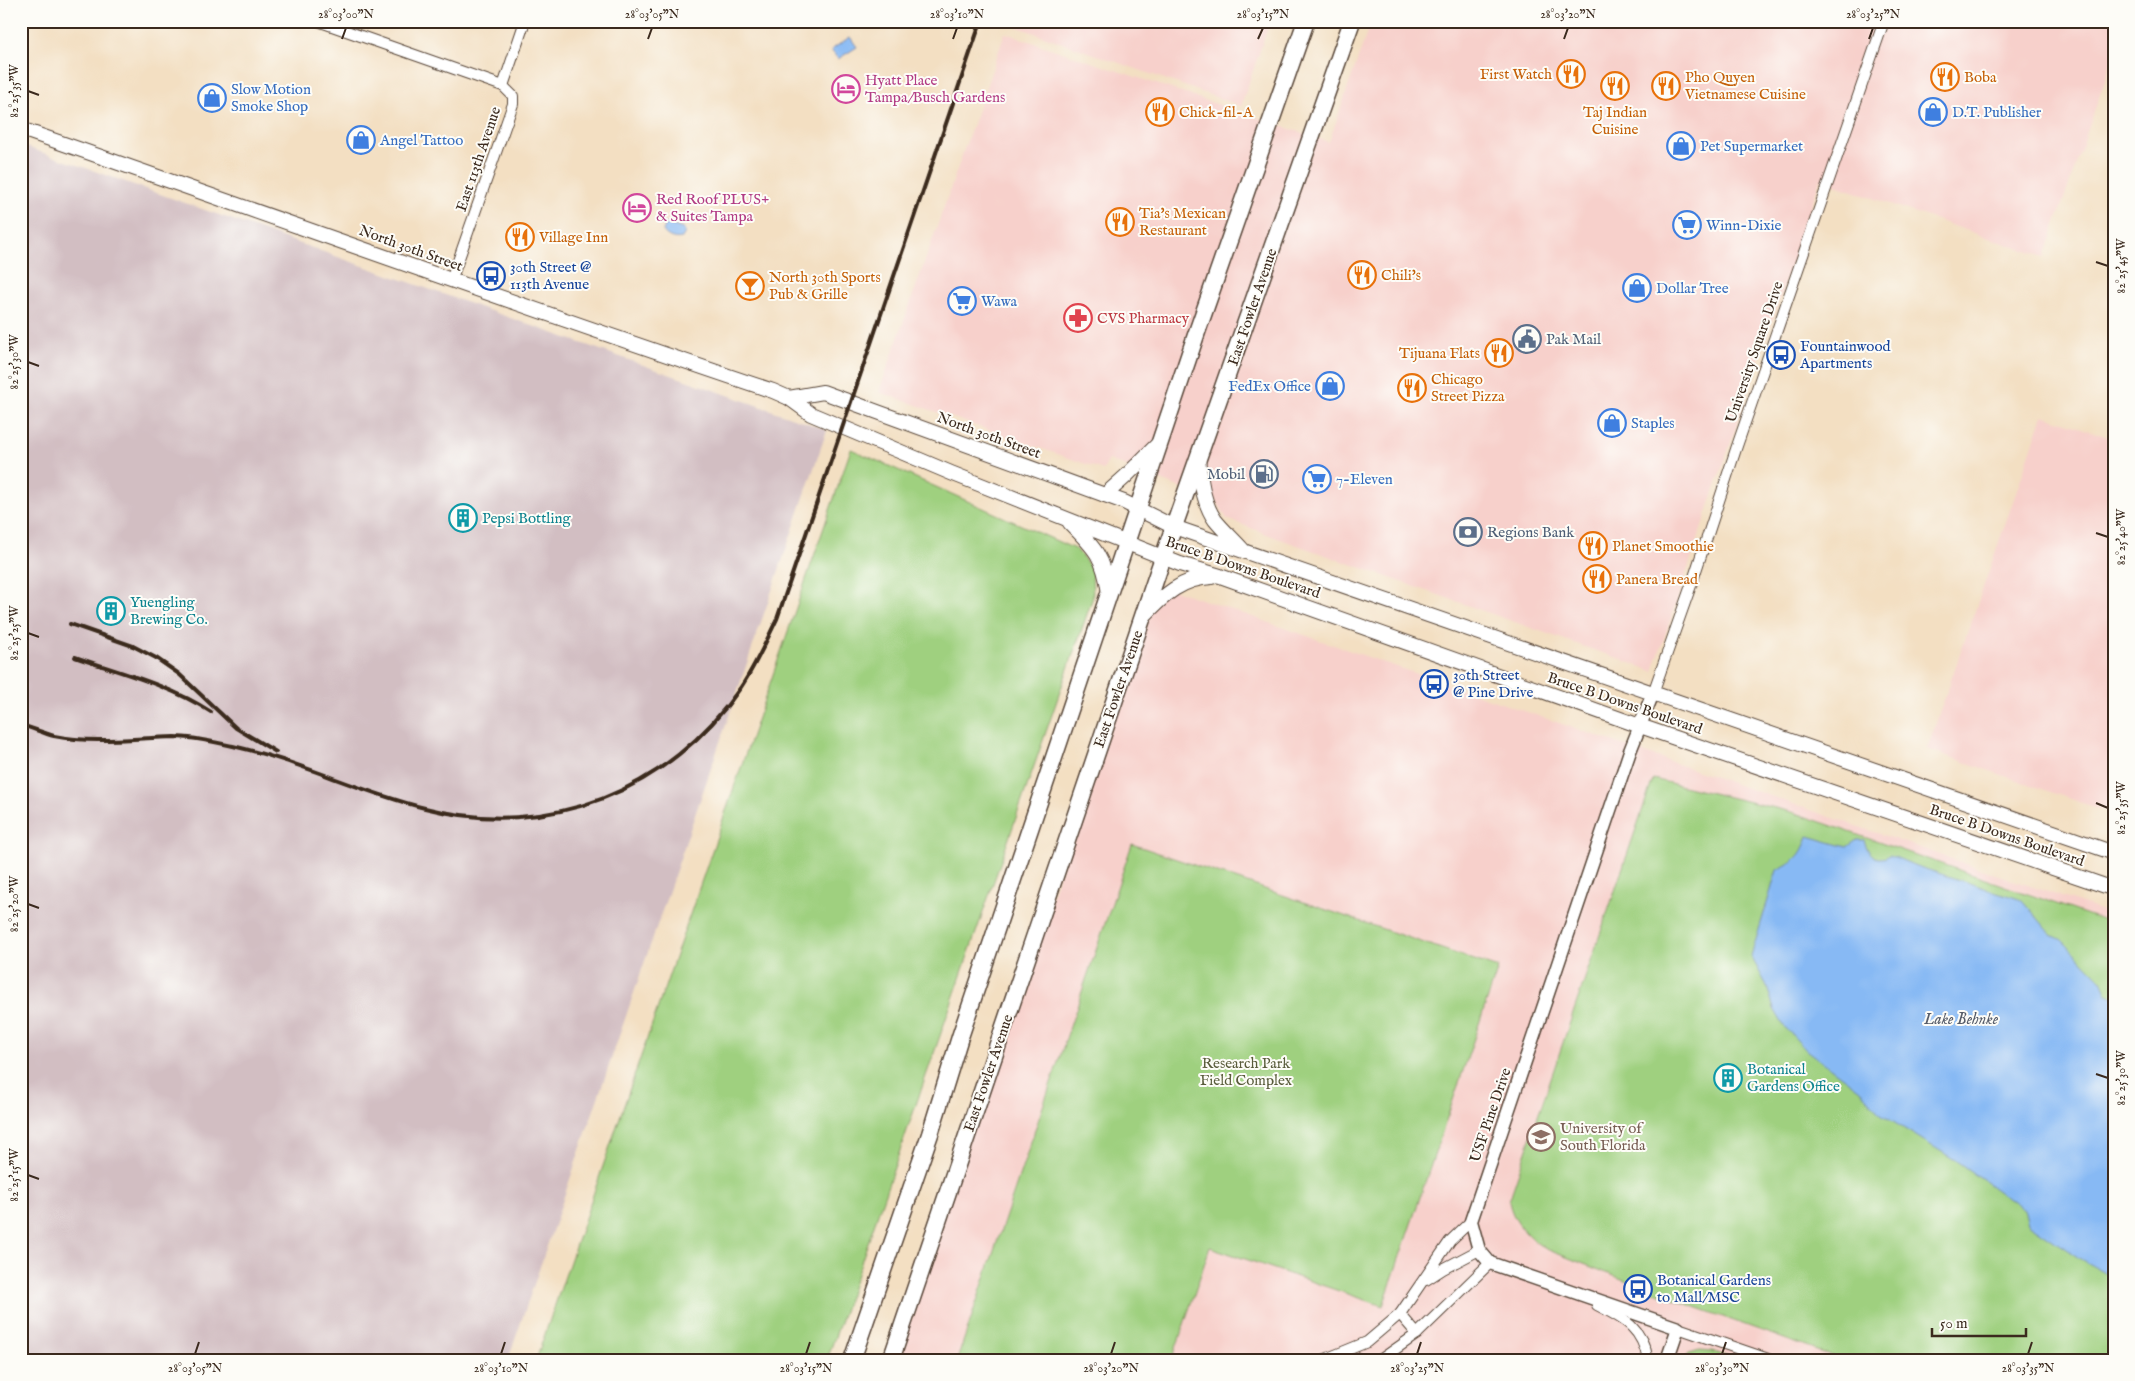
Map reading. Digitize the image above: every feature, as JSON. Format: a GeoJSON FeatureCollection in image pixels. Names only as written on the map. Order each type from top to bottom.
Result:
{"type":"FeatureCollection","features":[{"type":"Feature","properties":{"kind":"main road"},"geometry":{"type":"LineString","coordinates":[[852,1360],[930,1134],[1160,441],[1306,21]]}},
{"type":"Feature","properties":{"kind":"main road","name":"East Fowler Avenue"},"geometry":{"type":"LineString","coordinates":[[891,1360],[1143,617],[1352,21]]}},
{"type":"Feature","properties":{"kind":"main road","name":"North 30th Street"},"geometry":{"type":"LineString","coordinates":[[21,129],[571,324],[790,398],[811,414],[1066,519],[1127,542]]}},
{"type":"Feature","properties":{"kind":"main road","name":"North 30th Street"},"geometry":{"type":"LineString","coordinates":[[790,398],[824,392],[1105,495],[1138,508],[1174,527]]}},
{"type":"Feature","properties":{"kind":"main road"},"geometry":{"type":"LineString","coordinates":[[1105,495],[1126,477],[1160,441]]}},
{"type":"Feature","properties":{"kind":"main road"},"geometry":{"type":"LineString","coordinates":[[1198,460],[1203,491],[1208,507],[1215,519],[1244,551]]}},
{"type":"Feature","properties":{"kind":"main road"},"geometry":{"type":"LineString","coordinates":[[1066,519],[1094,547],[1106,572],[1109,593]]}},
{"type":"Feature","properties":{"kind":"main road","name":"Bruce B Downs Boulevard"},"geometry":{"type":"LineString","coordinates":[[1174,527],[2114,853]]}},
{"type":"Feature","properties":{"kind":"main road","name":"Bruce B Downs Boulevard"},"geometry":{"type":"LineString","coordinates":[[1127,542],[1164,558],[1220,576],[1640,726],[2114,890]]}},
{"type":"Feature","properties":{"kind":"main road"},"geometry":{"type":"LineString","coordinates":[[1143,617],[1164,595],[1180,584],[1198,578],[1220,576]]}},
{"type":"Feature","properties":{"kind":"street"},"geometry":{"type":"LineString","coordinates":[[318,21],[503,86],[525,21]]}},
{"type":"Feature","properties":{"kind":"street","name":"University Square Drive"},"geometry":{"type":"LineString","coordinates":[[1653,692],[1694,577],[1736,446],[1884,21]]}},
{"type":"Feature","properties":{"kind":"street","name":"East 113th Avenue"},"geometry":{"type":"LineString","coordinates":[[451,280],[513,104],[513,96],[503,86]]}},
{"type":"Feature","properties":{"kind":"street","name":"USF Pine Drive"},"geometry":{"type":"LineString","coordinates":[[1471,1221],[1653,692]]}},
{"type":"Feature","properties":{"kind":"street"},"geometry":{"type":"LineString","coordinates":[[1324,1360],[1367,1342],[1400,1314],[1450,1241],[1471,1221],[1479,1250],[1490,1263],[1772,1360]]}},
{"type":"Feature","properties":{"kind":"street"},"geometry":{"type":"LineString","coordinates":[[1421,1284],[1443,1268],[1479,1250]]}},
{"type":"Feature","properties":{"kind":"street"},"geometry":{"type":"LineString","coordinates":[[1380,1360],[1417,1334],[1490,1263]]}},
{"type":"Feature","properties":{"kind":"street"},"geometry":{"type":"LineString","coordinates":[[1576,1293],[1625,1320],[1638,1332],[1646,1347],[1648,1360]]}},
{"type":"Feature","properties":{"kind":"street"},"geometry":{"type":"LineString","coordinates":[[1400,1314],[1417,1334]]}},
{"type":"Feature","properties":{"kind":"street"},"geometry":{"type":"LineString","coordinates":[[1667,1360],[1678,1328]]}},
{"type":"Feature","properties":{"kind":"shaded area"},"geometry":{"type":"Polygon","coordinates":[[[1013,21],[1270,21],[1241,106],[1012,25],[1013,21]]]}},
{"type":"Feature","properties":{"kind":"shaded area"},"geometry":{"type":"Polygon","coordinates":[[[1371,21],[2114,21],[2114,54],[2044,257],[1820,180],[1653,671],[1227,519],[1217,502],[1109,460],[1103,470],[879,392],[1005,33],[1329,142],[1371,21]]]}},
{"type":"Feature","properties":{"kind":"shaded area"},"geometry":{"type":"Polygon","coordinates":[[[21,145],[827,430],[508,1360],[21,1360],[21,145]]]}},
{"type":"Feature","properties":{"kind":"shaded area"},"geometry":{"type":"Polygon","coordinates":[[[2043,415],[2114,439],[2114,814],[1927,749],[2043,415]]]}},
{"type":"Feature","properties":{"kind":"shaded area","name":"University of South Florida"},"geometry":{"type":"Polygon","coordinates":[[[1160,585],[2114,915],[2114,1360],[890,1360],[1160,585]]]}},
{"type":"Feature","properties":{"kind":"green space"},"geometry":{"type":"Polygon","coordinates":[[[851,449],[1077,550],[1092,569],[1093,597],[827,1360],[536,1360],[851,449]]]}},
{"type":"Feature","properties":{"kind":"green space"},"geometry":{"type":"Polygon","coordinates":[[[1653,779],[1792,812],[2114,924],[2114,1360],[1843,1360],[1670,1298],[1546,1249],[1522,1229],[1514,1216],[1509,1201],[1653,779]]]}},
{"type":"Feature","properties":{"kind":"green space","name":"Research Park Field Complex"},"geometry":{"type":"Polygon","coordinates":[[[1132,844],[1498,968],[1383,1306],[1210,1247],[1172,1360],[957,1360],[1132,844]]]}},
{"type":"Feature","properties":{"kind":"green space"},"geometry":{"type":"Polygon","coordinates":[[[1700,1350],[1712,1351],[1737,1360],[1681,1360],[1688,1353],[1700,1350]]]}},
{"type":"Feature","properties":{"kind":"water"},"geometry":{"type":"Polygon","coordinates":[[[850,37],[857,47],[838,59],[831,50],[850,37]]]}},
{"type":"Feature","properties":{"kind":"water"},"geometry":{"type":"Polygon","coordinates":[[[666,223],[683,229],[685,233],[682,238],[674,238],[667,235],[663,231],[666,223]]]}},
{"type":"Feature","properties":{"kind":"water","name":"Lake Behnke"},"geometry":{"type":"Polygon","coordinates":[[[1808,836],[1847,847],[1857,840],[1864,840],[1873,856],[1881,858],[1890,855],[1916,866],[2022,900],[2052,935],[2062,940],[2101,980],[2107,994],[2114,997],[2114,1278],[2082,1260],[2028,1223],[2024,1210],[1955,1160],[1882,1115],[1860,1090],[1806,1050],[1784,1026],[1774,1009],[1767,986],[1751,956],[1777,870],[1797,857],[1803,849],[1808,836]]]}},
{"type":"Feature","properties":{"kind":"railway"},"geometry":{"type":"LineString","coordinates":[[21,725],[54,736],[84,740],[174,737],[211,741],[258,752],[377,794],[425,808],[471,816],[516,817],[560,811],[602,799],[642,779],[679,754],[712,723],[741,687],[756,662],[777,619],[981,21]]}},
{"type":"Feature","properties":{"kind":"railway"},"geometry":{"type":"LineString","coordinates":[[70,624],[133,646],[156,658],[179,674],[236,728],[276,752]]}},
{"type":"Feature","properties":{"kind":"railway"},"geometry":{"type":"LineString","coordinates":[[75,657],[162,687],[211,712]]}},
{"type":"Feature","properties":{"kind":"place","name":"First Watch"},"geometry":{"type":"Point","coordinates":[1571,74]}},
{"type":"Feature","properties":{"kind":"place","name":"Boba"},"geometry":{"type":"Point","coordinates":[1945,77]}},
{"type":"Feature","properties":{"kind":"place","name":"Taj Indian Cuisine"},"geometry":{"type":"Point","coordinates":[1615,86]}},
{"type":"Feature","properties":{"kind":"place","name":"Pho Quyen Vietnamese Cuisine"},"geometry":{"type":"Point","coordinates":[1666,86]}},
{"type":"Feature","properties":{"kind":"place","name":"Hyatt Place Tampa/Busch Gardens"},"geometry":{"type":"Point","coordinates":[846,89]}},
{"type":"Feature","properties":{"kind":"place","name":"Slow Motion Smoke Shop"},"geometry":{"type":"Point","coordinates":[212,98]}},
{"type":"Feature","properties":{"kind":"place","name":"Chick-fil-A"},"geometry":{"type":"Point","coordinates":[1160,112]}},
{"type":"Feature","properties":{"kind":"place","name":"D.T. Publisher"},"geometry":{"type":"Point","coordinates":[1933,112]}},
{"type":"Feature","properties":{"kind":"place","name":"Angel Tattoo"},"geometry":{"type":"Point","coordinates":[361,140]}},
{"type":"Feature","properties":{"kind":"place","name":"Pet Supermarket"},"geometry":{"type":"Point","coordinates":[1681,146]}},
{"type":"Feature","properties":{"kind":"place","name":"Red Roof PLUS+ & Suites Tampa"},"geometry":{"type":"Point","coordinates":[637,208]}},
{"type":"Feature","properties":{"kind":"place","name":"Tia's Mexican Restaurant"},"geometry":{"type":"Point","coordinates":[1120,222]}},
{"type":"Feature","properties":{"kind":"place","name":"Winn-Dixie"},"geometry":{"type":"Point","coordinates":[1687,225]}},
{"type":"Feature","properties":{"kind":"place","name":"Village Inn"},"geometry":{"type":"Point","coordinates":[520,237]}},
{"type":"Feature","properties":{"kind":"place","name":"Chili's"},"geometry":{"type":"Point","coordinates":[1362,275]}},
{"type":"Feature","properties":{"kind":"place","name":"30th Street @ 113th Avenue"},"geometry":{"type":"Point","coordinates":[491,276]}},
{"type":"Feature","properties":{"kind":"place","name":"North 30th Sports Pub & Grille"},"geometry":{"type":"Point","coordinates":[750,286]}},
{"type":"Feature","properties":{"kind":"place","name":"Dollar Tree"},"geometry":{"type":"Point","coordinates":[1637,288]}},
{"type":"Feature","properties":{"kind":"place","name":"Wawa"},"geometry":{"type":"Point","coordinates":[962,301]}},
{"type":"Feature","properties":{"kind":"place","name":"CVS Pharmacy"},"geometry":{"type":"Point","coordinates":[1078,318]}},
{"type":"Feature","properties":{"kind":"place","name":"Pak Mail"},"geometry":{"type":"Point","coordinates":[1527,339]}},
{"type":"Feature","properties":{"kind":"place","name":"Tijuana Flats"},"geometry":{"type":"Point","coordinates":[1499,353]}},
{"type":"Feature","properties":{"kind":"place","name":"Fountainwood Apartments"},"geometry":{"type":"Point","coordinates":[1781,355]}},
{"type":"Feature","properties":{"kind":"place","name":"FedEx Office"},"geometry":{"type":"Point","coordinates":[1330,386]}},
{"type":"Feature","properties":{"kind":"place","name":"Chicago Street Pizza"},"geometry":{"type":"Point","coordinates":[1412,388]}},
{"type":"Feature","properties":{"kind":"place","name":"Staples"},"geometry":{"type":"Point","coordinates":[1612,423]}},
{"type":"Feature","properties":{"kind":"place","name":"Mobil"},"geometry":{"type":"Point","coordinates":[1264,474]}},
{"type":"Feature","properties":{"kind":"place","name":"7-Eleven"},"geometry":{"type":"Point","coordinates":[1317,479]}},
{"type":"Feature","properties":{"kind":"place","name":"Pepsi Bottling"},"geometry":{"type":"Point","coordinates":[463,518]}},
{"type":"Feature","properties":{"kind":"place","name":"Regions Bank"},"geometry":{"type":"Point","coordinates":[1468,532]}},
{"type":"Feature","properties":{"kind":"place","name":"Planet Smoothie"},"geometry":{"type":"Point","coordinates":[1593,546]}},
{"type":"Feature","properties":{"kind":"place","name":"Panera Bread"},"geometry":{"type":"Point","coordinates":[1597,579]}},
{"type":"Feature","properties":{"kind":"place","name":"Yuengling Brewing Co."},"geometry":{"type":"Point","coordinates":[111,611]}},
{"type":"Feature","properties":{"kind":"place","name":"30th Street @ Pine Drive"},"geometry":{"type":"Point","coordinates":[1434,684]}},
{"type":"Feature","properties":{"kind":"place","name":"Botanical Gardens Office"},"geometry":{"type":"Point","coordinates":[1728,1078]}},
{"type":"Feature","properties":{"kind":"place","name":"University of South Florida"},"geometry":{"type":"Point","coordinates":[1541,1137]}},
{"type":"Feature","properties":{"kind":"place","name":"Botanical Gardens to Mall/MSC"},"geometry":{"type":"Point","coordinates":[1638,1289]}}]}
